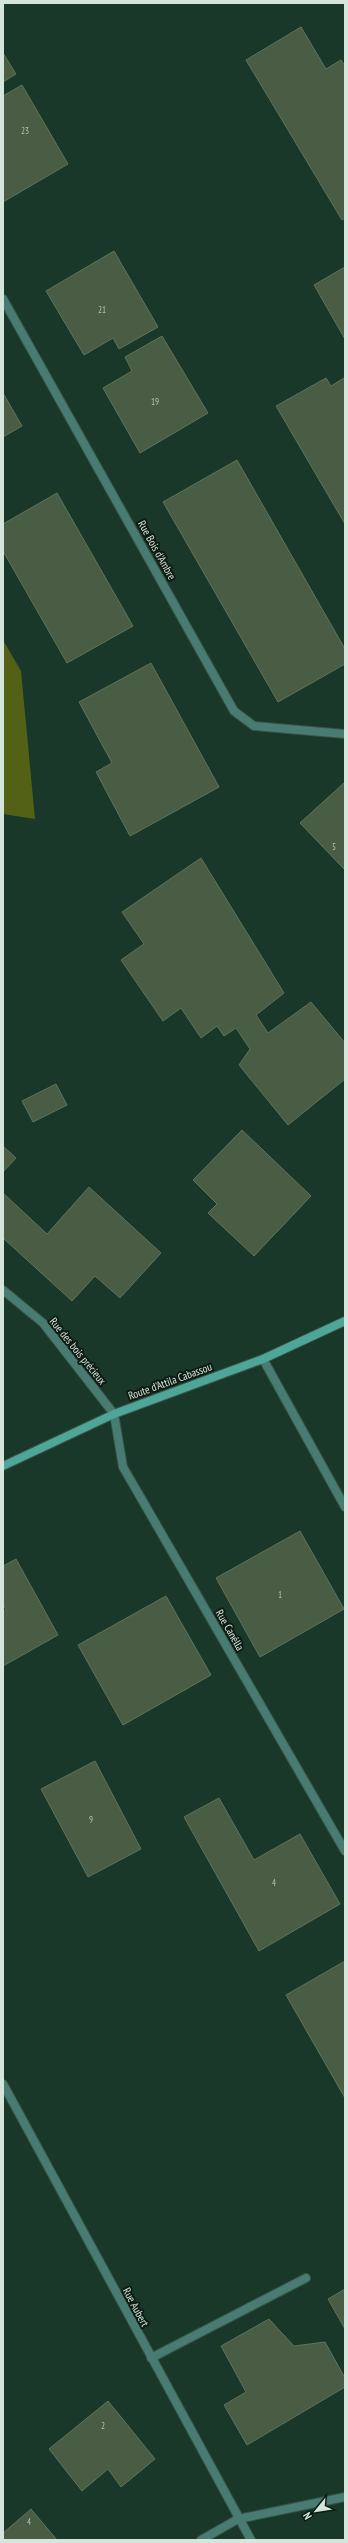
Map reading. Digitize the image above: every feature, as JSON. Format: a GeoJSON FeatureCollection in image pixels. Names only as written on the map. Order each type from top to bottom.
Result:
{"type":"FeatureCollection","features":[{"type":"Feature","properties":{"kind":"main road","name":"Route d'Attila Cabassou"},"geometry":{"type":"LineString","coordinates":[[3,1466],[114,1414],[263,1359],[345,1321]]}},
{"type":"Feature","properties":{"kind":"street","name":"Rue Bois d'Ambre"},"geometry":{"type":"LineString","coordinates":[[3,299],[234,711],[254,726],[345,734]]}},
{"type":"Feature","properties":{"kind":"street","name":"Rue des bois précieux"},"geometry":{"type":"LineString","coordinates":[[3,1290],[43,1323],[114,1414]]}},
{"type":"Feature","properties":{"kind":"street"},"geometry":{"type":"LineString","coordinates":[[263,1359],[345,1507]]}},
{"type":"Feature","properties":{"kind":"street","name":"Rue Canélla"},"geometry":{"type":"LineString","coordinates":[[114,1414],[123,1467],[345,1851]]}},
{"type":"Feature","properties":{"kind":"street","name":"Rue Aubert"},"geometry":{"type":"LineString","coordinates":[[3,2084],[238,2519],[251,2540]]}},
{"type":"Feature","properties":{"kind":"street"},"geometry":{"type":"LineString","coordinates":[[151,2358],[306,2278]]}},
{"type":"Feature","properties":{"kind":"street"},"geometry":{"type":"LineString","coordinates":[[201,2540],[238,2519],[345,2497]]}},
{"type":"Feature","properties":{"kind":"green space"},"geometry":{"type":"Polygon","coordinates":[[[3,640],[21,671],[35,819],[3,814],[3,640]]]}},
{"type":"Feature","properties":{"kind":"building"},"geometry":{"type":"Polygon","coordinates":[[[301,27],[326,69],[341,60],[345,66],[345,218],[342,220],[246,60],[301,27]]]}},
{"type":"Feature","properties":{"kind":"building"},"geometry":{"type":"Polygon","coordinates":[[[3,53],[16,74],[3,82],[3,53]]]}},
{"type":"Feature","properties":{"kind":"building"},"geometry":{"type":"Polygon","coordinates":[[[22,85],[68,164],[3,202],[3,96],[22,85]]]}},
{"type":"Feature","properties":{"kind":"building"},"geometry":{"type":"Polygon","coordinates":[[[114,251],[158,327],[119,349],[113,338],[84,355],[46,291],[114,251]]]}},
{"type":"Feature","properties":{"kind":"building"},"geometry":{"type":"Polygon","coordinates":[[[345,267],[345,339],[314,285],[345,267]]]}},
{"type":"Feature","properties":{"kind":"building"},"geometry":{"type":"Polygon","coordinates":[[[162,336],[208,413],[140,453],[103,388],[132,371],[125,357],[162,336]]]}},
{"type":"Feature","properties":{"kind":"building"},"geometry":{"type":"Polygon","coordinates":[[[326,378],[331,386],[344,378],[345,380],[345,524],[276,406],[326,378]]]}},
{"type":"Feature","properties":{"kind":"building"},"geometry":{"type":"Polygon","coordinates":[[[3,393],[22,426],[3,437],[3,393]]]}},
{"type":"Feature","properties":{"kind":"building"},"geometry":{"type":"Polygon","coordinates":[[[237,460],[345,649],[345,664],[278,702],[163,502],[237,460]]]}},
{"type":"Feature","properties":{"kind":"building"},"geometry":{"type":"Polygon","coordinates":[[[57,493],[133,626],[67,663],[3,551],[3,524],[57,493]]]}},
{"type":"Feature","properties":{"kind":"building"},"geometry":{"type":"Polygon","coordinates":[[[151,663],[219,787],[130,836],[96,772],[112,763],[79,702],[151,663]]]}},
{"type":"Feature","properties":{"kind":"building"},"geometry":{"type":"Polygon","coordinates":[[[345,782],[345,870],[300,823],[345,782]]]}},
{"type":"Feature","properties":{"kind":"building"},"geometry":{"type":"Polygon","coordinates":[[[201,858],[284,993],[256,1015],[268,1033],[311,1002],[345,1043],[345,1079],[288,1125],[239,1065],[250,1049],[236,1028],[224,1036],[217,1026],[201,1038],[181,1008],[163,1021],[121,960],[144,944],[122,912],[201,858]]]}},
{"type":"Feature","properties":{"kind":"building"},"geometry":{"type":"Polygon","coordinates":[[[56,1084],[67,1105],[33,1122],[22,1101],[56,1084]]]}},
{"type":"Feature","properties":{"kind":"building"},"geometry":{"type":"Polygon","coordinates":[[[242,1130],[311,1196],[254,1256],[208,1213],[217,1204],[193,1180],[242,1130]]]}},
{"type":"Feature","properties":{"kind":"building"},"geometry":{"type":"Polygon","coordinates":[[[3,1146],[16,1158],[3,1172],[3,1146]]]}},
{"type":"Feature","properties":{"kind":"building"},"geometry":{"type":"Polygon","coordinates":[[[89,1187],[161,1253],[120,1298],[95,1276],[72,1301],[3,1238],[3,1193],[47,1234],[89,1187]]]}},
{"type":"Feature","properties":{"kind":"building"},"geometry":{"type":"Polygon","coordinates":[[[300,1531],[344,1609],[260,1657],[216,1578],[300,1531]]]}},
{"type":"Feature","properties":{"kind":"building"},"geometry":{"type":"Polygon","coordinates":[[[16,1559],[58,1635],[3,1666],[3,1612],[6,1610],[3,1604],[3,1566],[16,1559]]]}},
{"type":"Feature","properties":{"kind":"building"},"geometry":{"type":"Polygon","coordinates":[[[166,1596],[211,1675],[123,1725],[78,1645],[166,1596]]]}},
{"type":"Feature","properties":{"kind":"building"},"geometry":{"type":"Polygon","coordinates":[[[95,1761],[141,1849],[88,1877],[41,1789],[95,1761]]]}},
{"type":"Feature","properties":{"kind":"building"},"geometry":{"type":"Polygon","coordinates":[[[219,1798],[254,1860],[300,1834],[340,1904],[259,1951],[184,1817],[219,1798]]]}},
{"type":"Feature","properties":{"kind":"building"},"geometry":{"type":"Polygon","coordinates":[[[345,1961],[345,2098],[286,1995],[345,1961]]]}},
{"type":"Feature","properties":{"kind":"building"},"geometry":{"type":"Polygon","coordinates":[[[345,2289],[345,2329],[328,2299],[345,2289]]]}},
{"type":"Feature","properties":{"kind":"building"},"geometry":{"type":"Polygon","coordinates":[[[269,2319],[294,2346],[325,2342],[345,2378],[345,2387],[247,2445],[224,2405],[246,2392],[221,2346],[269,2319]]]}},
{"type":"Feature","properties":{"kind":"building"},"geometry":{"type":"Polygon","coordinates":[[[108,2401],[155,2459],[121,2487],[108,2469],[82,2491],[49,2449],[108,2401]]]}},
{"type":"Feature","properties":{"kind":"building"},"geometry":{"type":"Polygon","coordinates":[[[31,2509],[57,2540],[3,2540],[3,2533],[31,2509]]]}}]}
